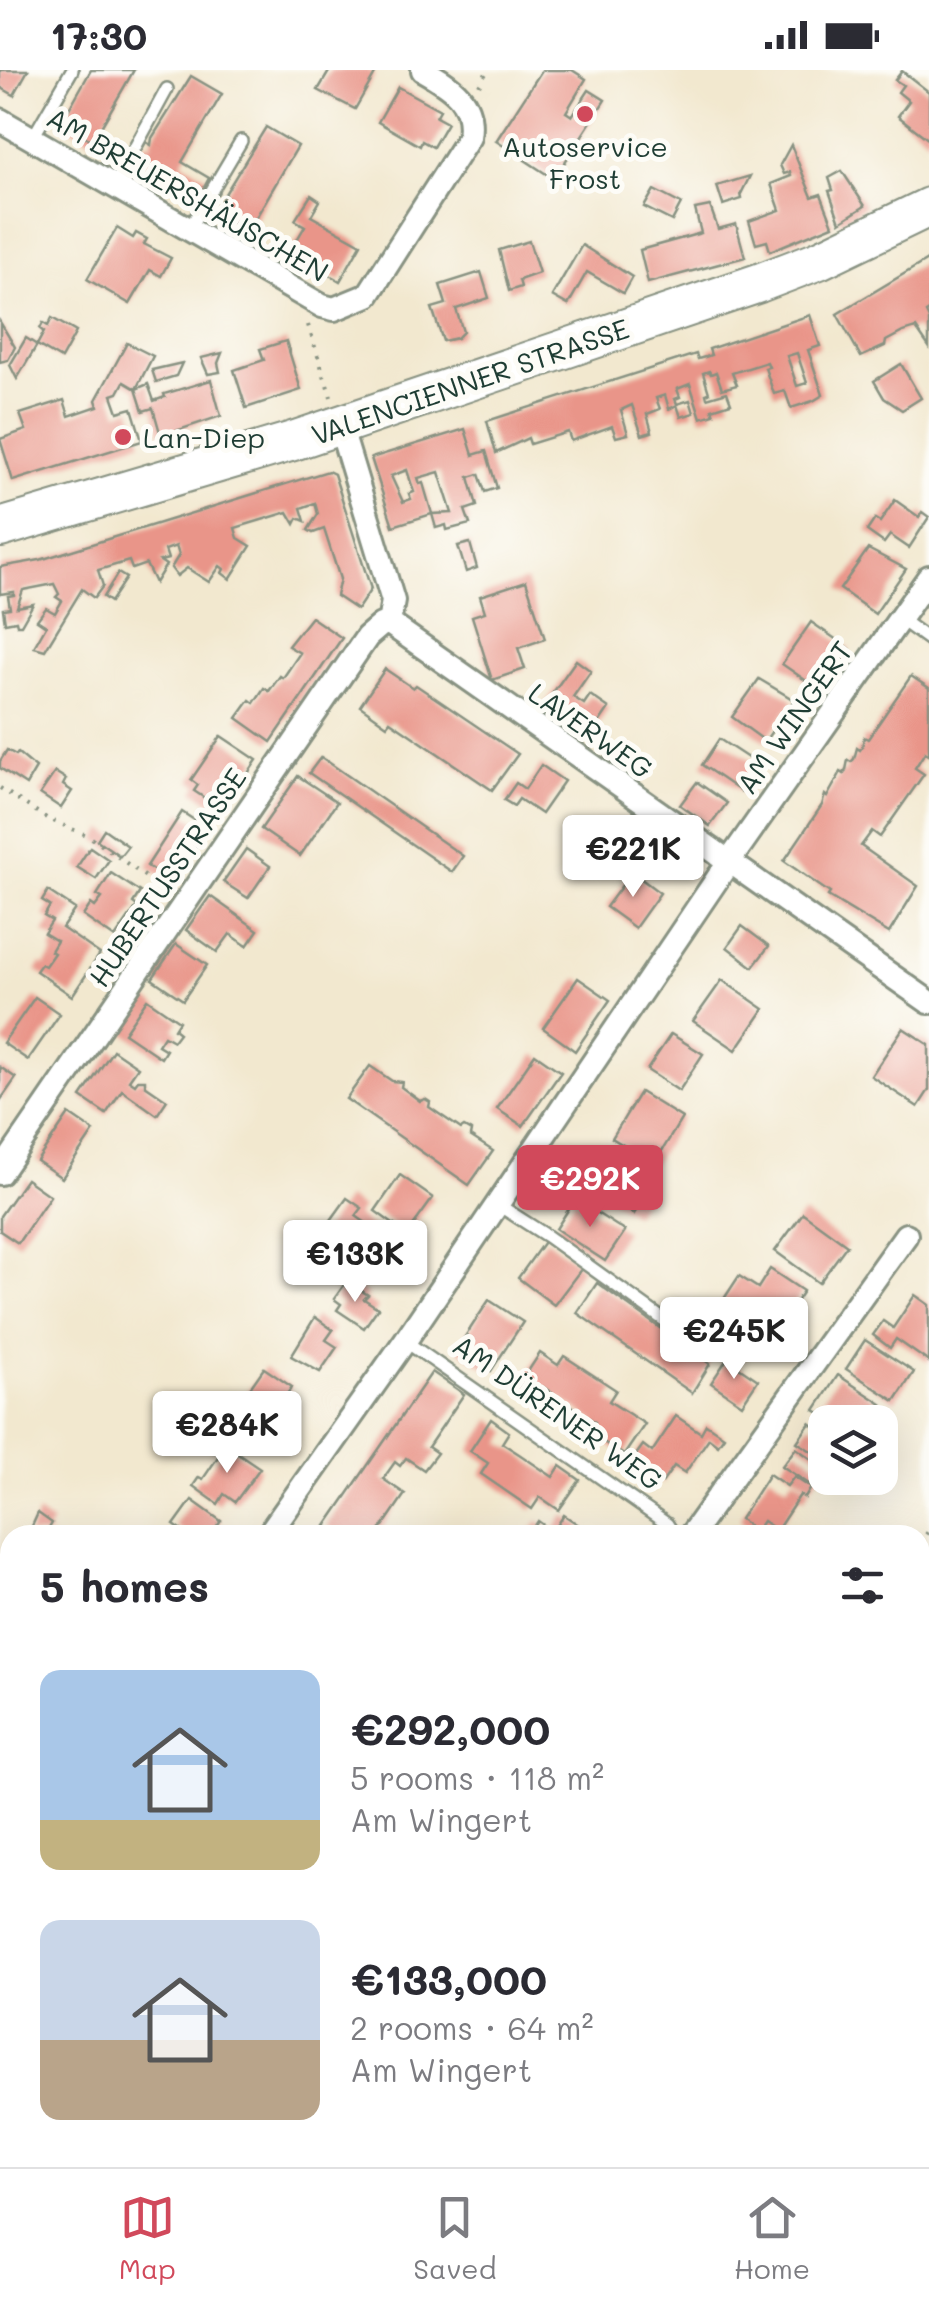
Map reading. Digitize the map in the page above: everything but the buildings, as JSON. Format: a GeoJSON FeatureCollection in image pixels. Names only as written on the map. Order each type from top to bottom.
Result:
{"type":"FeatureCollection","features":[{"type":"Feature","properties":{"kind":"main road","name":"VALENCIENNER STRASSE"},"geometry":{"type":"LineString","coordinates":[[0,528],[340,426],[758,283],[819,260],[929,207]]}},
{"type":"Feature","properties":{"kind":"street","name":"AM BREUERSHÄUSCHEN"},"geometry":{"type":"LineString","coordinates":[[0,120],[314,302],[334,309],[368,295],[469,136],[471,124],[464,99],[455,88],[422,70]]}},
{"type":"Feature","properties":{"kind":"street"},"geometry":{"type":"LineString","coordinates":[[340,426],[393,601],[389,622]]}},
{"type":"Feature","properties":{"kind":"street","name":"AM WINGERT"},"geometry":{"type":"LineString","coordinates":[[275,1525],[405,1341],[728,863],[929,578]]}},
{"type":"Feature","properties":{"kind":"street","name":"LAVERWEG"},"geometry":{"type":"LineString","coordinates":[[389,622],[929,1002]]}},
{"type":"Feature","properties":{"kind":"street","name":"HUBERTUSSTRASSE"},"geometry":{"type":"LineString","coordinates":[[0,1173],[368,637],[389,622]]}},
{"type":"Feature","properties":{"kind":"street"},"geometry":{"type":"LineString","coordinates":[[698,1525],[906,1235]]}},
{"type":"Feature","properties":{"kind":"lane"},"geometry":{"type":"LineString","coordinates":[[32,139],[72,70]]}},
{"type":"Feature","properties":{"kind":"lane"},"geometry":{"type":"LineString","coordinates":[[114,186],[167,90]]}},
{"type":"Feature","properties":{"kind":"lane"},"geometry":{"type":"LineString","coordinates":[[189,230],[242,141]]}},
{"type":"Feature","properties":{"kind":"lane"},"geometry":{"type":"LineString","coordinates":[[900,619],[929,640]]}},
{"type":"Feature","properties":{"kind":"lane"},"geometry":{"type":"LineString","coordinates":[[497,1204],[703,1348]]}},
{"type":"Feature","properties":{"kind":"lane","name":"AM DÜRENER WEG"},"geometry":{"type":"LineString","coordinates":[[405,1341],[668,1525]]}},
{"type":"Feature","properties":{"kind":"path"},"geometry":{"type":"LineString","coordinates":[[314,302],[305,316],[340,426]]}},
{"type":"Feature","properties":{"kind":"path"},"geometry":{"type":"LineString","coordinates":[[0,788],[48,820],[89,836],[185,905]]}},
{"type":"Feature","properties":{"kind":"place","name":"Autoservice Frost"},"geometry":{"type":"Point","coordinates":[585,114]}},
{"type":"Feature","properties":{"kind":"place","name":"Lan-Diep"},"geometry":{"type":"Point","coordinates":[123,437]}}]}
